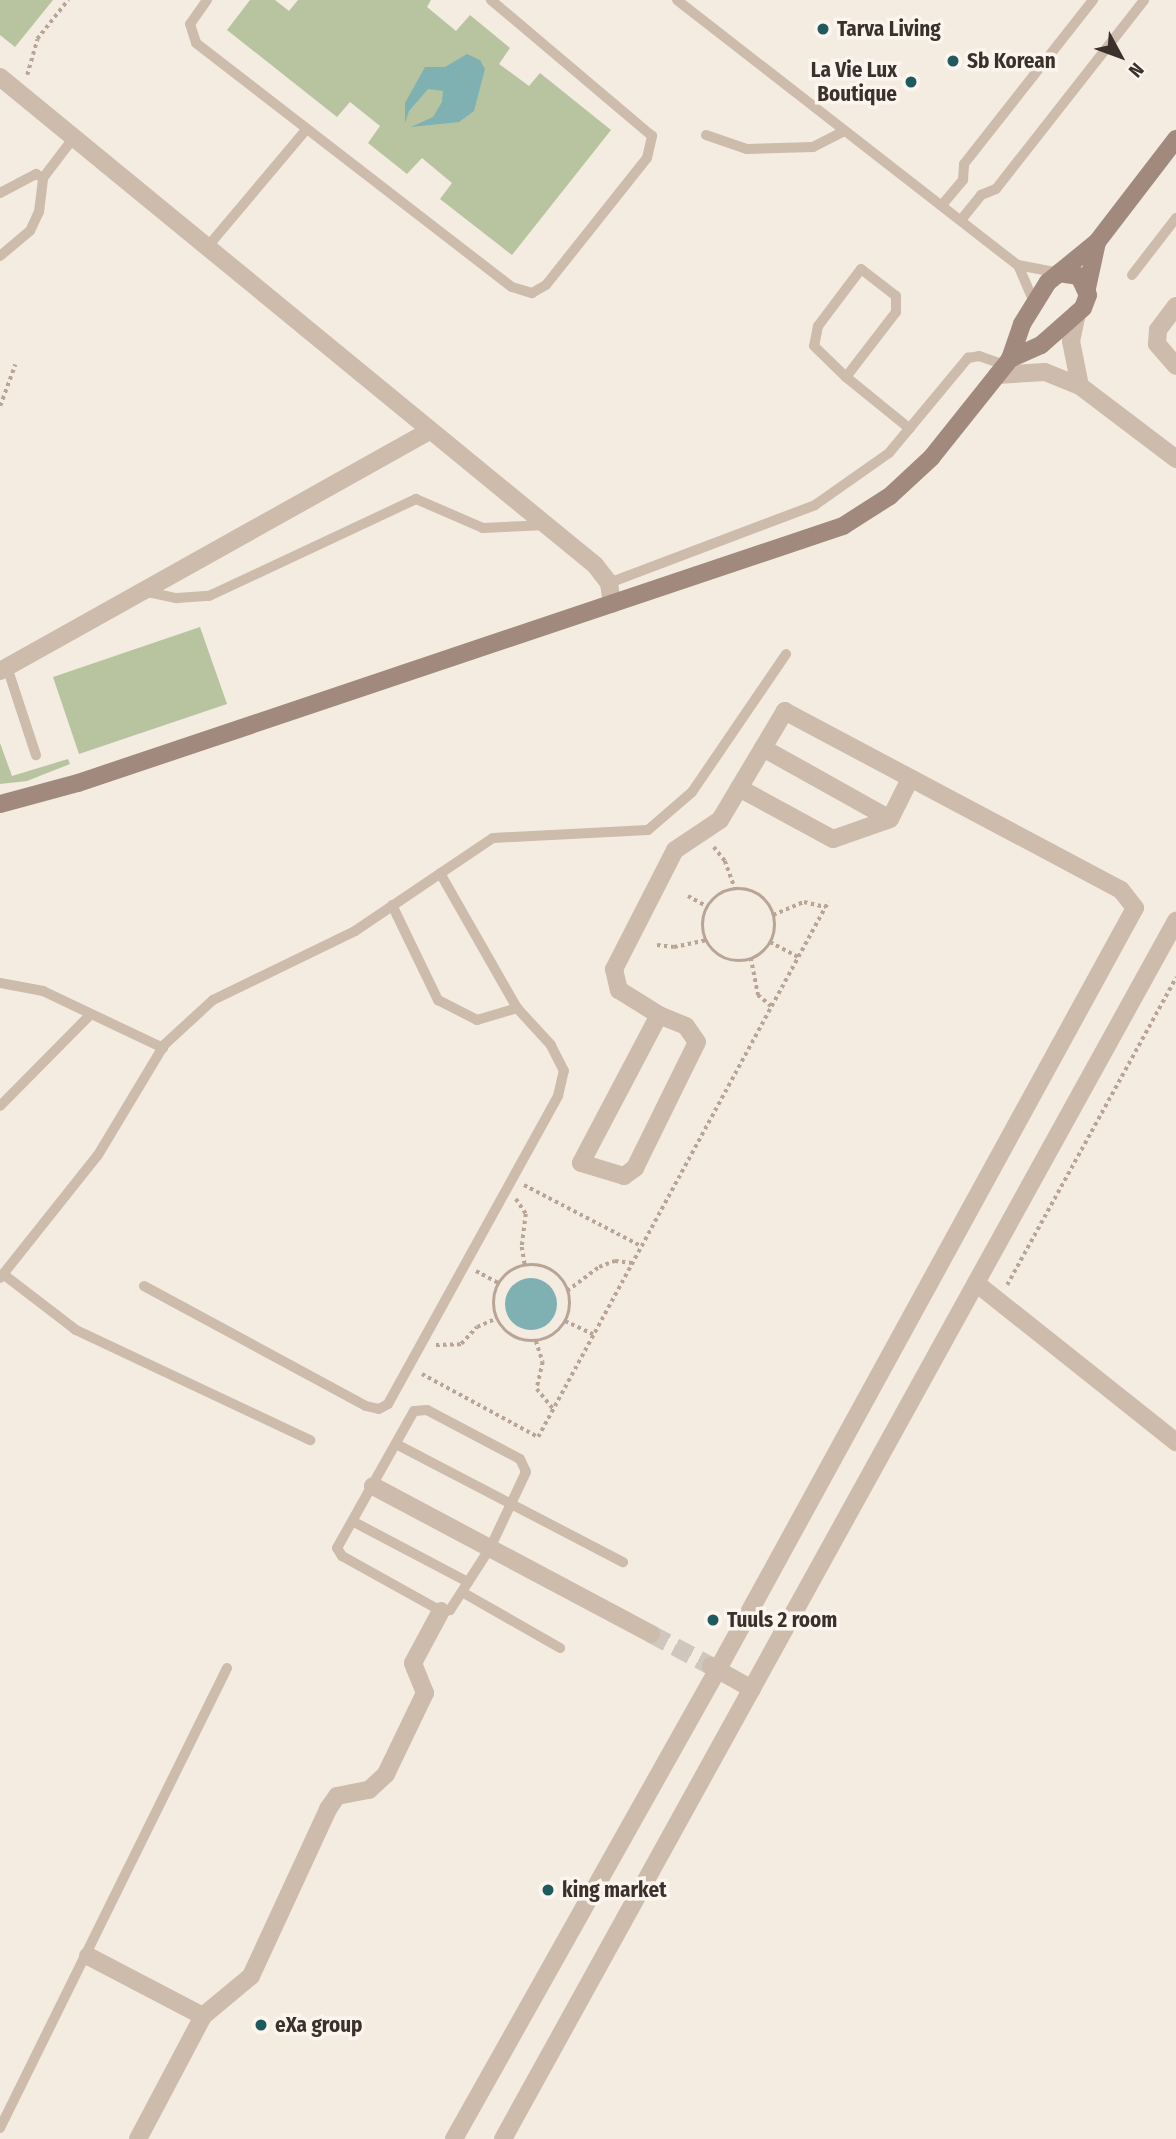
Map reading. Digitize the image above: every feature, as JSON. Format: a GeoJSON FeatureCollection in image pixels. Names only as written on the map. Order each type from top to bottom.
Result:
{"type":"FeatureCollection","features":[{"type":"Feature","properties":{"kind":"street"},"geometry":{"type":"LineString","coordinates":[[0,77],[209,245],[429,431],[595,565],[608,583],[612,604]]}},
{"type":"Feature","properties":{"kind":"street"},"geometry":{"type":"LineString","coordinates":[[0,804],[78,783],[843,526],[890,496],[931,458],[1004,366],[1034,302],[1059,273],[1097,242],[1176,139]]}},
{"type":"Feature","properties":{"kind":"street"},"geometry":{"type":"LineString","coordinates":[[1004,366],[1041,345],[1086,302],[1097,242]]}},
{"type":"Feature","properties":{"kind":"street"},"geometry":{"type":"LineString","coordinates":[[1059,273],[1079,276],[1087,288]]}},
{"type":"Feature","properties":{"kind":"street"},"geometry":{"type":"LineString","coordinates":[[1176,306],[1158,330],[1157,344],[1176,366]]}},
{"type":"Feature","properties":{"kind":"street"},"geometry":{"type":"LineString","coordinates":[[1077,313],[1071,341],[1080,386]]}},
{"type":"Feature","properties":{"kind":"street"},"geometry":{"type":"LineString","coordinates":[[1022,324],[1026,340],[1041,345]]}},
{"type":"Feature","properties":{"kind":"street"},"geometry":{"type":"LineString","coordinates":[[1004,366],[1045,372],[1080,386],[1176,459]]}},
{"type":"Feature","properties":{"kind":"street"},"geometry":{"type":"LineString","coordinates":[[4,669],[429,431]]}},
{"type":"Feature","properties":{"kind":"street"},"geometry":{"type":"LineString","coordinates":[[454,2139],[1135,908],[1121,890],[785,711],[720,820],[675,850],[614,969],[619,989],[659,1015],[686,1026],[697,1042],[635,1168],[624,1176],[581,1163],[659,1015]]}},
{"type":"Feature","properties":{"kind":"street"},"geometry":{"type":"LineString","coordinates":[[763,748],[890,819]]}},
{"type":"Feature","properties":{"kind":"street"},"geometry":{"type":"LineString","coordinates":[[740,788],[833,839],[890,819],[910,779]]}},
{"type":"Feature","properties":{"kind":"street"},"geometry":{"type":"LineString","coordinates":[[503,2139],[1176,921]]}},
{"type":"Feature","properties":{"kind":"street"},"geometry":{"type":"LineString","coordinates":[[976,1283],[1174,1437]]}},
{"type":"Feature","properties":{"kind":"street"},"geometry":{"type":"LineString","coordinates":[[373,1486],[651,1634]]}},
{"type":"Feature","properties":{"kind":"street"},"geometry":{"type":"LineString","coordinates":[[138,2139],[203,2017],[251,1976],[328,1808],[337,1796],[369,1790],[386,1774],[425,1693],[412,1663],[441,1611]]}},
{"type":"Feature","properties":{"kind":"street"},"geometry":{"type":"LineString","coordinates":[[715,1668],[752,1689]]}},
{"type":"Feature","properties":{"kind":"street"},"geometry":{"type":"LineString","coordinates":[[88,1956],[203,2017]]}},
{"type":"Feature","properties":{"kind":"lane"},"geometry":{"type":"LineString","coordinates":[[208,0],[190,24],[193,40],[512,287],[519,292],[540,291],[647,158],[652,136],[491,0]]}},
{"type":"Feature","properties":{"kind":"lane"},"geometry":{"type":"LineString","coordinates":[[677,0],[842,132],[1018,265],[1059,273]]}},
{"type":"Feature","properties":{"kind":"lane"},"geometry":{"type":"LineString","coordinates":[[942,205],[963,180],[964,164],[1093,0]]}},
{"type":"Feature","properties":{"kind":"lane"},"geometry":{"type":"LineString","coordinates":[[961,220],[981,195],[996,189],[1144,0]]}},
{"type":"Feature","properties":{"kind":"lane"},"geometry":{"type":"LineString","coordinates":[[209,245],[306,130]]}},
{"type":"Feature","properties":{"kind":"lane"},"geometry":{"type":"LineString","coordinates":[[706,135],[747,149],[813,147],[842,132]]}},
{"type":"Feature","properties":{"kind":"lane"},"geometry":{"type":"LineString","coordinates":[[0,256],[30,231],[39,212],[43,178],[75,136]]}},
{"type":"Feature","properties":{"kind":"lane"},"geometry":{"type":"LineString","coordinates":[[0,193],[36,174],[43,178]]}},
{"type":"Feature","properties":{"kind":"lane"},"geometry":{"type":"LineString","coordinates":[[1132,275],[1176,218]]}},
{"type":"Feature","properties":{"kind":"lane"},"geometry":{"type":"LineString","coordinates":[[1018,265],[1034,302]]}},
{"type":"Feature","properties":{"kind":"lane"},"geometry":{"type":"LineString","coordinates":[[846,377],[896,312],[896,296],[861,269],[818,326],[814,346],[846,377],[910,429]]}},
{"type":"Feature","properties":{"kind":"lane"},"geometry":{"type":"LineString","coordinates":[[608,583],[815,505],[870,469],[910,429],[968,358],[979,356],[1004,366]]}},
{"type":"Feature","properties":{"kind":"lane"},"geometry":{"type":"LineString","coordinates":[[141,591],[177,598],[209,596],[416,499],[483,528],[547,525]]}},
{"type":"Feature","properties":{"kind":"lane"},"geometry":{"type":"LineString","coordinates":[[310,1440],[76,1330],[3,1270],[97,1155],[163,1048],[213,1000],[355,931],[493,838],[648,830],[692,792],[786,654]]}},
{"type":"Feature","properties":{"kind":"lane"},"geometry":{"type":"LineString","coordinates":[[4,669],[36,755]]}},
{"type":"Feature","properties":{"kind":"lane"},"geometry":{"type":"LineString","coordinates":[[144,1286],[366,1406],[379,1409],[387,1404],[558,1096],[564,1071],[555,1054],[517,1008],[440,873]]}},
{"type":"Feature","properties":{"kind":"lane"},"geometry":{"type":"LineString","coordinates":[[392,905],[438,1000],[477,1020],[517,1008]]}},
{"type":"Feature","properties":{"kind":"lane"},"geometry":{"type":"LineString","coordinates":[[0,983],[43,991],[163,1048]]}},
{"type":"Feature","properties":{"kind":"lane"},"geometry":{"type":"LineString","coordinates":[[0,1106],[91,1014]]}},
{"type":"Feature","properties":{"kind":"lane"},"geometry":{"type":"LineString","coordinates":[[427,1410],[520,1460],[526,1472],[513,1507],[490,1548],[450,1610],[441,1611],[342,1556],[337,1548],[373,1486],[414,1411],[427,1410]]}},
{"type":"Feature","properties":{"kind":"lane"},"geometry":{"type":"LineString","coordinates":[[396,1444],[623,1562]]}},
{"type":"Feature","properties":{"kind":"lane"},"geometry":{"type":"LineString","coordinates":[[354,1522],[560,1647]]}},
{"type":"Feature","properties":{"kind":"lane"},"geometry":{"type":"LineString","coordinates":[[0,2129],[88,1956],[227,1668]]}},
{"type":"Feature","properties":{"kind":"path"},"geometry":{"type":"LineString","coordinates":[[22,94],[37,40],[68,0]]}},
{"type":"Feature","properties":{"kind":"path"},"geometry":{"type":"LineString","coordinates":[[0,406],[15,365]]}},
{"type":"Feature","properties":{"kind":"path"},"geometry":{"type":"LineString","coordinates":[[714,847],[735,889]]}},
{"type":"Feature","properties":{"kind":"path"},"geometry":{"type":"LineString","coordinates":[[735,889],[757,893],[773,915],[770,942],[751,958],[727,959],[707,940],[704,919],[708,907],[715,898],[735,889]]}},
{"type":"Feature","properties":{"kind":"path"},"geometry":{"type":"LineString","coordinates":[[688,896],[708,907]]}},
{"type":"Feature","properties":{"kind":"path"},"geometry":{"type":"LineString","coordinates":[[773,915],[804,902],[825,907]]}},
{"type":"Feature","properties":{"kind":"path"},"geometry":{"type":"LineString","coordinates":[[424,1363],[419,1372],[538,1437],[828,902]]}},
{"type":"Feature","properties":{"kind":"path"},"geometry":{"type":"LineString","coordinates":[[657,945],[674,947],[707,940]]}},
{"type":"Feature","properties":{"kind":"path"},"geometry":{"type":"LineString","coordinates":[[770,942],[798,957]]}},
{"type":"Feature","properties":{"kind":"path"},"geometry":{"type":"LineString","coordinates":[[751,958],[758,995],[771,1006]]}},
{"type":"Feature","properties":{"kind":"path"},"geometry":{"type":"LineString","coordinates":[[999,1300],[1176,977]]}},
{"type":"Feature","properties":{"kind":"path"},"geometry":{"type":"LineString","coordinates":[[508,1209],[521,1184],[641,1246]]}},
{"type":"Feature","properties":{"kind":"path"},"geometry":{"type":"LineString","coordinates":[[514,1197],[527,1214],[522,1247],[524,1266]]}},
{"type":"Feature","properties":{"kind":"path"},"geometry":{"type":"LineString","coordinates":[[469,1281],[481,1258]]}},
{"type":"Feature","properties":{"kind":"path"},"geometry":{"type":"LineString","coordinates":[[567,1291],[599,1267],[615,1261],[632,1263]]}},
{"type":"Feature","properties":{"kind":"path"},"geometry":{"type":"LineString","coordinates":[[524,1266],[545,1267],[556,1273],[567,1291],[569,1309],[565,1321],[558,1330],[536,1340],[513,1336],[497,1318],[494,1306],[499,1283],[524,1266]]}},
{"type":"Feature","properties":{"kind":"path"},"geometry":{"type":"LineString","coordinates":[[475,1270],[499,1283]]}},
{"type":"Feature","properties":{"kind":"path"},"geometry":{"type":"LineString","coordinates":[[434,1345],[448,1348],[461,1344],[477,1327],[497,1318]]}},
{"type":"Feature","properties":{"kind":"path"},"geometry":{"type":"LineString","coordinates":[[565,1321],[593,1334]]}},
{"type":"Feature","properties":{"kind":"path"},"geometry":{"type":"LineString","coordinates":[[429,1354],[440,1334]]}},
{"type":"Feature","properties":{"kind":"path"},"geometry":{"type":"LineString","coordinates":[[536,1340],[543,1362],[537,1389],[553,1409]]}},
{"type":"Feature","properties":{"kind":"green space"},"geometry":{"type":"Polygon","coordinates":[[[0,0],[53,0],[15,47],[0,35],[0,0]]]}},
{"type":"Feature","properties":{"kind":"green space"},"geometry":{"type":"Polygon","coordinates":[[[250,0],[275,0],[289,11],[298,0],[431,0],[427,7],[456,31],[470,15],[510,48],[499,64],[529,86],[540,73],[611,130],[512,255],[440,199],[452,183],[422,158],[407,174],[368,143],[380,126],[350,102],[337,117],[227,30],[250,0]]]}},
{"type":"Feature","properties":{"kind":"green space"},"geometry":{"type":"Polygon","coordinates":[[[200,627],[227,704],[79,754],[53,677],[200,627]]]}},
{"type":"Feature","properties":{"kind":"green space"},"geometry":{"type":"Polygon","coordinates":[[[0,743],[12,776],[68,759],[70,764],[27,781],[0,784],[0,743]]]}},
{"type":"Feature","properties":{"kind":"water"},"geometry":{"type":"Polygon","coordinates":[[[467,54],[480,60],[485,69],[474,111],[459,122],[411,127],[433,117],[442,102],[443,91],[428,89],[409,111],[405,123],[405,103],[425,67],[445,67],[467,54]]]}},
{"type":"Feature","properties":{"kind":"water"},"geometry":{"type":"Polygon","coordinates":[[[531,1278],[550,1285],[557,1304],[550,1323],[531,1330],[512,1323],[505,1304],[512,1285],[531,1278]]]}},
{"type":"Feature","properties":{"kind":"tunnel"},"geometry":{"type":"LineString","coordinates":[[651,1634],[711,1666]]}},
{"type":"Feature","properties":{"kind":"place","name":"Tarva Living"},"geometry":{"type":"Point","coordinates":[823,29]}},
{"type":"Feature","properties":{"kind":"place","name":"Sb Korean"},"geometry":{"type":"Point","coordinates":[953,61]}},
{"type":"Feature","properties":{"kind":"place","name":"La Vie Lux Boutique"},"geometry":{"type":"Point","coordinates":[911,82]}},
{"type":"Feature","properties":{"kind":"place","name":"Tuuls 2 room"},"geometry":{"type":"Point","coordinates":[713,1620]}},
{"type":"Feature","properties":{"kind":"place","name":"king market"},"geometry":{"type":"Point","coordinates":[548,1890]}},
{"type":"Feature","properties":{"kind":"place","name":"eXa group"},"geometry":{"type":"Point","coordinates":[261,2025]}}]}
